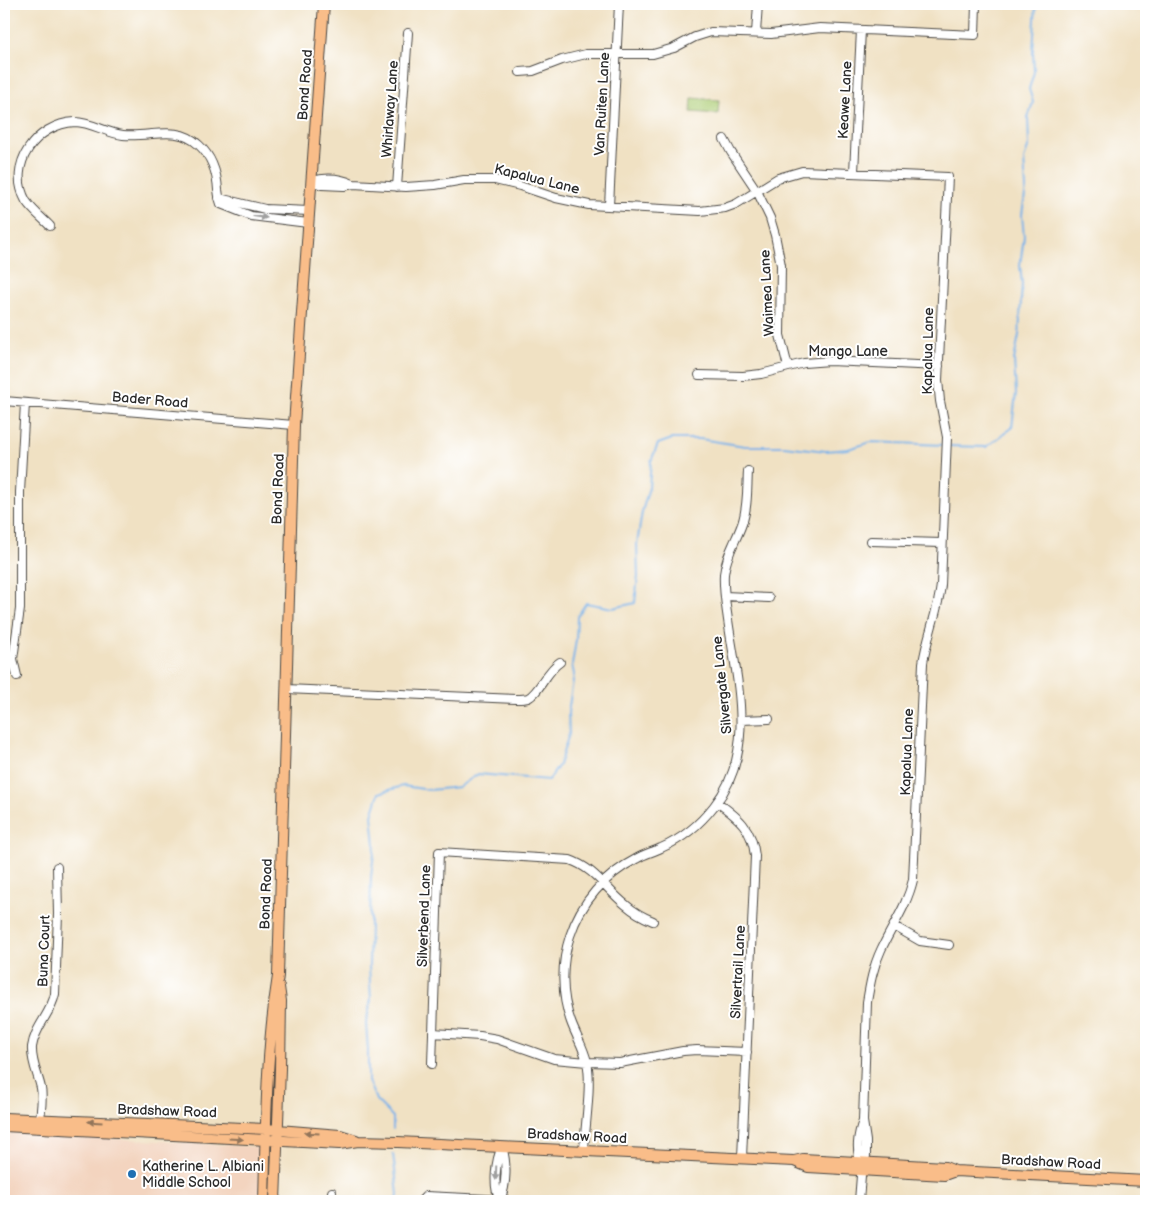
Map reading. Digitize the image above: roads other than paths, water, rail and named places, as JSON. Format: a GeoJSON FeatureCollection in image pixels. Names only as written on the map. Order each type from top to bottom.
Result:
{"type":"FeatureCollection","features":[{"type":"Feature","properties":{"kind":"main road","name":"Bond Road"},"geometry":{"type":"LineString","coordinates":[[264,1201],[268,1056],[278,976],[294,425],[324,4]]}},
{"type":"Feature","properties":{"kind":"main road","name":"Bond Road"},"geometry":{"type":"LineString","coordinates":[[275,1201],[281,1001],[278,976]]}},
{"type":"Feature","properties":{"kind":"main road"},"geometry":{"type":"LineString","coordinates":[[271,1022],[276,1028],[276,1052],[280,1069]]}},
{"type":"Feature","properties":{"kind":"main road","name":"Bradshaw Road"},"geometry":{"type":"LineString","coordinates":[[4,1118],[266,1128],[278,1136]]}},
{"type":"Feature","properties":{"kind":"main road","name":"Bradshaw Road"},"geometry":{"type":"LineString","coordinates":[[4,1126],[266,1140],[278,1136],[339,1144],[358,1141],[502,1146],[794,1161],[802,1159],[862,1167],[945,1167],[954,1170],[1146,1181]]}},
{"type":"Feature","properties":{"kind":"street","name":"Van Ruiten Lane"},"geometry":{"type":"LineString","coordinates":[[609,206],[619,4]]}},
{"type":"Feature","properties":{"kind":"street"},"geometry":{"type":"LineString","coordinates":[[756,33],[758,4]]}},
{"type":"Feature","properties":{"kind":"street"},"geometry":{"type":"LineString","coordinates":[[520,72],[542,69],[576,56],[596,53],[640,55],[666,51],[695,37],[711,32],[778,33],[820,28],[975,35],[976,4]]}},
{"type":"Feature","properties":{"kind":"street","name":"Keawe Lane"},"geometry":{"type":"LineString","coordinates":[[854,172],[861,30]]}},
{"type":"Feature","properties":{"kind":"street","name":"Whirlaway Lane"},"geometry":{"type":"LineString","coordinates":[[397,187],[408,33]]}},
{"type":"Feature","properties":{"kind":"street"},"geometry":{"type":"LineString","coordinates":[[50,226],[27,202],[20,175],[21,162],[35,139],[46,131],[62,124],[75,122],[85,123],[122,135],[137,136],[169,132],[187,136],[207,153],[213,163],[218,198],[221,204],[251,216],[308,223]]}},
{"type":"Feature","properties":{"kind":"street","name":"Waimea Lane"},"geometry":{"type":"LineString","coordinates":[[724,139],[757,191],[770,218],[779,253],[781,284],[780,335],[788,367]]}},
{"type":"Feature","properties":{"kind":"street","name":"Kapalua Lane"},"geometry":{"type":"LineString","coordinates":[[312,181],[322,185],[344,186],[353,184],[420,187],[464,180],[495,180],[569,202],[609,206],[713,210],[736,204],[778,178],[802,171],[948,177],[938,390],[946,437],[941,585],[923,663],[913,880],[906,903],[875,965],[869,986],[863,1122],[860,1131],[858,1156],[862,1167],[858,1201]]}},
{"type":"Feature","properties":{"kind":"street"},"geometry":{"type":"LineString","coordinates":[[218,198],[266,209],[309,210]]}},
{"type":"Feature","properties":{"kind":"street","name":"Mango Lane"},"geometry":{"type":"LineString","coordinates":[[699,375],[743,376],[761,374],[804,363],[830,361],[939,366]]}},
{"type":"Feature","properties":{"kind":"street","name":"Bader Road"},"geometry":{"type":"LineString","coordinates":[[4,401],[294,425]]}},
{"type":"Feature","properties":{"kind":"street"},"geometry":{"type":"LineString","coordinates":[[17,676],[13,659],[20,609],[20,492],[25,403]]}},
{"type":"Feature","properties":{"kind":"street","name":"Silvergate Lane"},"geometry":{"type":"LineString","coordinates":[[584,1150],[588,1077],[587,1062],[567,1007],[564,979],[566,949],[575,923],[588,900],[603,883],[625,865],[686,834],[703,819],[717,802],[735,765],[741,735],[741,720],[724,583],[726,562],[746,511],[748,471]]}},
{"type":"Feature","properties":{"kind":"street"},"geometry":{"type":"LineString","coordinates":[[871,542],[942,543]]}},
{"type":"Feature","properties":{"kind":"street"},"geometry":{"type":"LineString","coordinates":[[725,596],[769,598]]}},
{"type":"Feature","properties":{"kind":"street"},"geometry":{"type":"LineString","coordinates":[[286,689],[528,698],[535,692],[554,666],[560,662]]}},
{"type":"Feature","properties":{"kind":"street"},"geometry":{"type":"LineString","coordinates":[[741,720],[769,719]]}},
{"type":"Feature","properties":{"kind":"street","name":"Silvertrail Lane"},"geometry":{"type":"LineString","coordinates":[[717,802],[734,815],[747,829],[756,856],[742,1158]]}},
{"type":"Feature","properties":{"kind":"street","name":"Silverbend Lane"},"geometry":{"type":"LineString","coordinates":[[432,1064],[439,852],[562,859],[586,867],[603,883]]}},
{"type":"Feature","properties":{"kind":"street","name":"Buna Court"},"geometry":{"type":"LineString","coordinates":[[40,1119],[42,1094],[34,1069],[32,1048],[38,1029],[52,1006],[55,994],[58,914],[57,866]]}},
{"type":"Feature","properties":{"kind":"street"},"geometry":{"type":"LineString","coordinates":[[603,883],[630,908],[653,921]]}},
{"type":"Feature","properties":{"kind":"street"},"geometry":{"type":"LineString","coordinates":[[894,926],[920,941],[950,945]]}},
{"type":"Feature","properties":{"kind":"street"},"geometry":{"type":"LineString","coordinates":[[433,1034],[480,1036],[497,1039],[547,1057],[587,1062],[620,1063],[697,1050],[747,1052]]}},
{"type":"Feature","properties":{"kind":"street"},"geometry":{"type":"LineString","coordinates":[[500,1200],[503,1192],[506,1158],[502,1146]]}},
{"type":"Feature","properties":{"kind":"street"},"geometry":{"type":"LineString","coordinates":[[330,1201],[332,1192]]}},
{"type":"Feature","properties":{"kind":"street"},"geometry":{"type":"LineString","coordinates":[[421,1201],[426,1196],[525,1201]]}},
{"type":"Feature","properties":{"kind":"waterway"},"geometry":{"type":"LineString","coordinates":[[949,446],[986,447],[1012,428],[1016,393],[1014,360],[1019,335],[1022,284],[1020,265],[1024,237],[1022,215],[1026,188],[1024,159],[1029,145],[1028,118],[1033,102],[1029,89],[1034,72],[1033,52],[1036,4]]}},
{"type":"Feature","properties":{"kind":"waterway"},"geometry":{"type":"LineString","coordinates":[[393,1129],[393,1117],[376,1100],[368,1081],[366,1023],[371,1000],[369,966],[371,877],[375,845],[372,815],[379,793],[403,786],[430,790],[459,787],[478,774],[549,780],[559,765],[569,734],[568,713],[574,674],[572,665],[577,617],[586,603],[613,608],[635,603],[638,576],[637,544],[642,512],[649,487],[651,461],[658,444],[672,439],[700,439],[745,446],[784,446],[826,451],[848,449],[871,442],[944,445]]}},
{"type":"Feature","properties":{"kind":"waterway"},"geometry":{"type":"LineString","coordinates":[[393,1154],[398,1194],[397,1201]]}},
{"type":"Feature","properties":{"kind":"place","name":"Katherine L. Albiani Middle School"},"geometry":{"type":"Point","coordinates":[132,1174]}}]}
